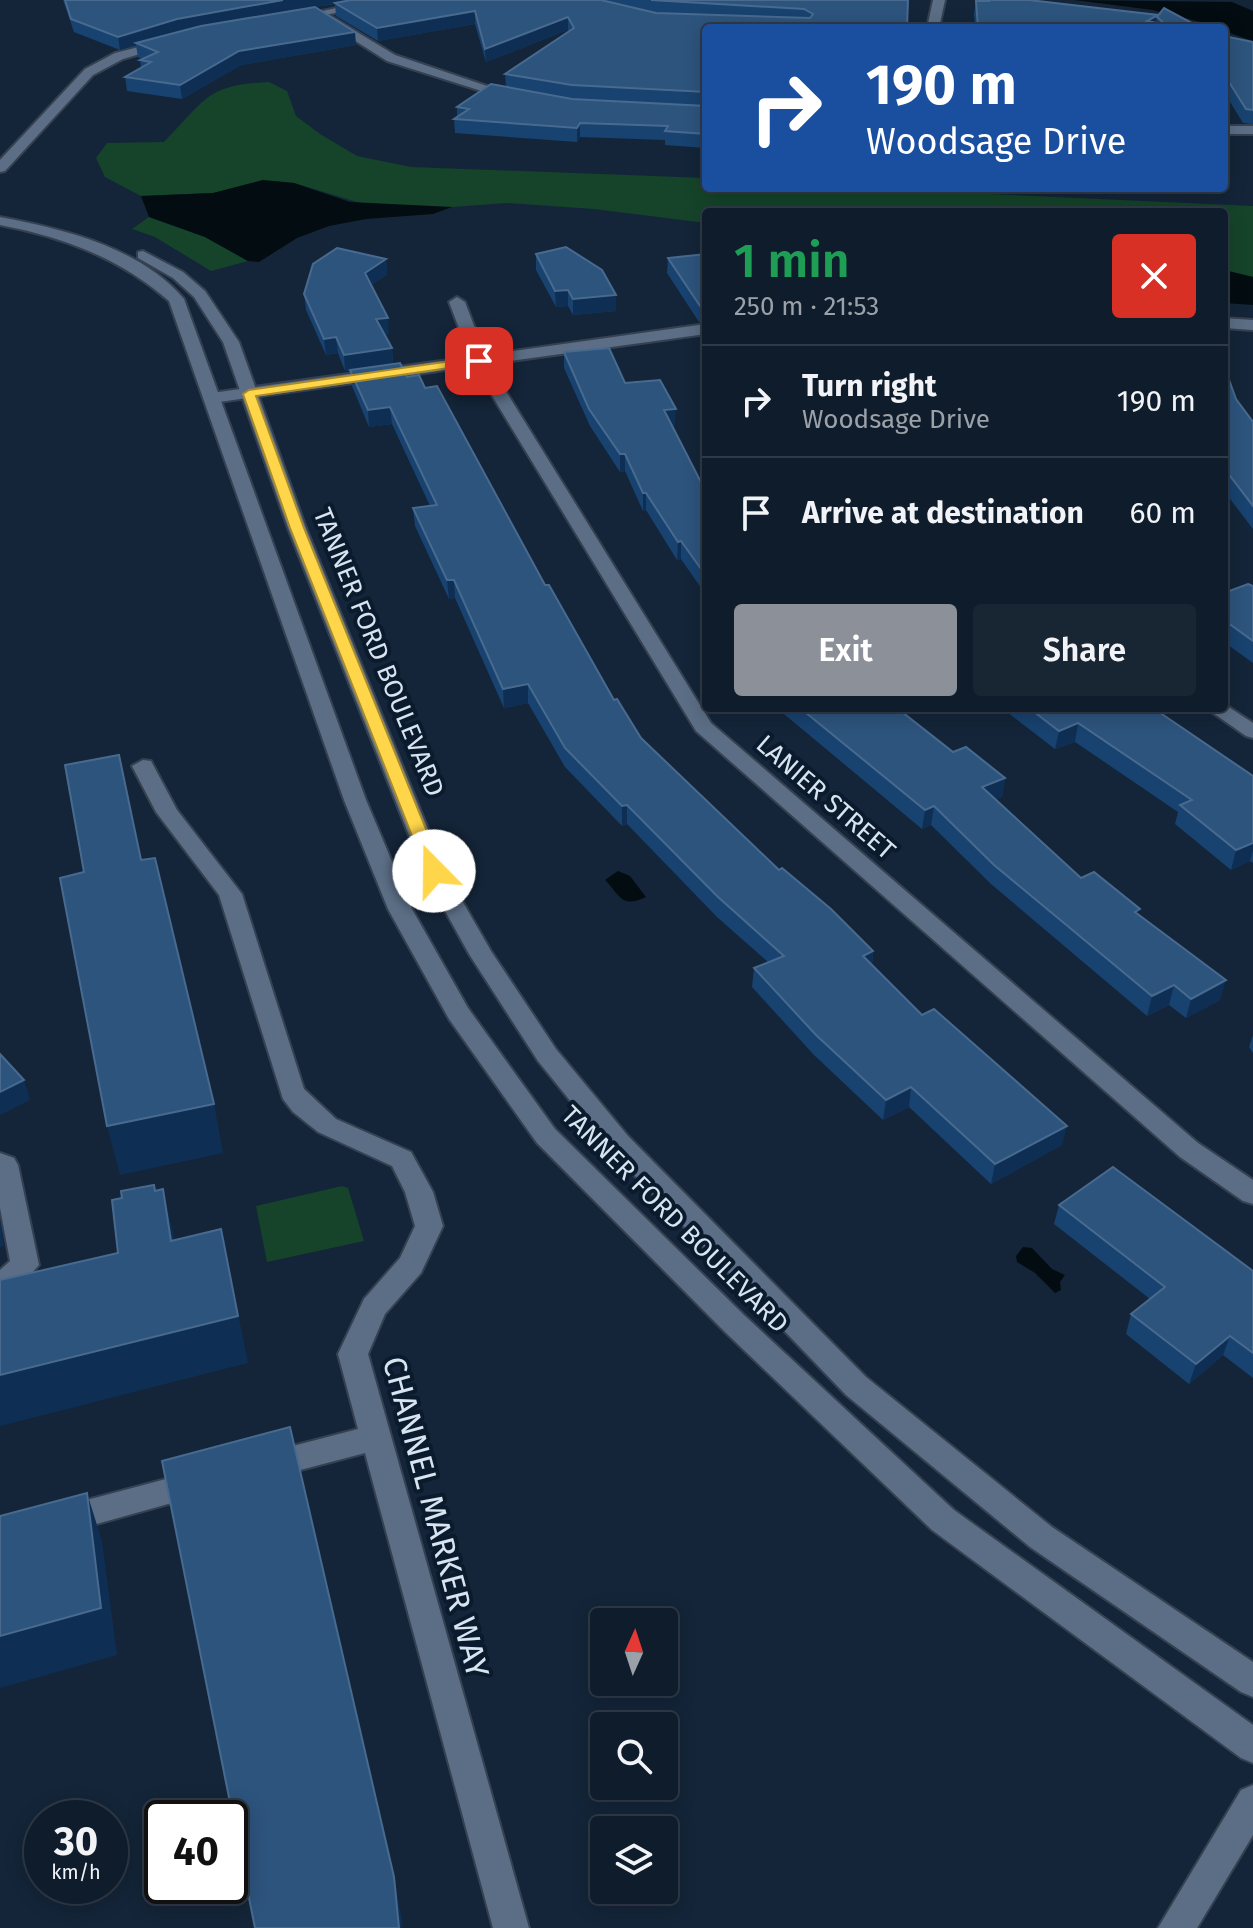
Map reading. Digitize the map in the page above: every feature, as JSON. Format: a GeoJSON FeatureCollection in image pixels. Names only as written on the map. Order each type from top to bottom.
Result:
{"type":"FeatureCollection","features":[{"type":"Feature","properties":{"kind":"street"},"geometry":{"type":"LineString","coordinates":[[287,20],[389,0]]}},
{"type":"Feature","properties":{"kind":"street"},"geometry":{"type":"LineString","coordinates":[[934,24],[939,0]]}},
{"type":"Feature","properties":{"kind":"street"},"geometry":{"type":"LineString","coordinates":[[319,14],[391,58],[532,102]]}},
{"type":"Feature","properties":{"kind":"street"},"geometry":{"type":"LineString","coordinates":[[0,168],[89,72],[119,56],[182,40]]}},
{"type":"Feature","properties":{"kind":"street"},"geometry":{"type":"LineString","coordinates":[[1228,130],[1253,130]]}},
{"type":"Feature","properties":{"kind":"street","name":"TANNER FORD BOULEVARD"},"geometry":{"type":"LineString","coordinates":[[0,211],[115,241],[178,275],[200,294],[231,342],[297,528],[434,871],[481,954],[547,1055],[619,1143],[856,1386],[1041,1537],[1253,1681]]}},
{"type":"Feature","properties":{"kind":"street","name":"TANNER FORD BOULEVARD"},"geometry":{"type":"LineString","coordinates":[[0,221],[59,234],[91,245],[128,262],[158,282],[176,299],[355,800],[400,909],[458,1013],[546,1136],[734,1323],[943,1520],[1253,1746]]}},
{"type":"Feature","properties":{"kind":"street","name":"LANIER STREET"},"geometry":{"type":"LineString","coordinates":[[457,302],[479,361],[703,727],[1189,1150],[1253,1194]]}},
{"type":"Feature","properties":{"kind":"street"},"geometry":{"type":"LineString","coordinates":[[1228,323],[1253,325]]}},
{"type":"Feature","properties":{"kind":"street"},"geometry":{"type":"LineString","coordinates":[[212,398],[702,330]]}},
{"type":"Feature","properties":{"kind":"street"},"geometry":{"type":"LineString","coordinates":[[1222,712],[1253,732]]}},
{"type":"Feature","properties":{"kind":"street","name":"CHANNEL MARKER WAY"},"geometry":{"type":"LineString","coordinates":[[143,766],[167,812],[230,894],[292,1092],[304,1111],[323,1125],[402,1159],[419,1192],[429,1226],[411,1265],[374,1307],[353,1354],[511,1928]]}},
{"type":"Feature","properties":{"kind":"street"},"geometry":{"type":"LineString","coordinates":[[0,1163],[5,1165],[14,1196],[25,1265],[9,1279],[0,1282]]}},
{"type":"Feature","properties":{"kind":"street"},"geometry":{"type":"LineString","coordinates":[[0,1537],[376,1437]]}},
{"type":"Feature","properties":{"kind":"street"},"geometry":{"type":"LineString","coordinates":[[1176,1928],[1253,1802]]}},
{"type":"Feature","properties":{"kind":"green space"},"geometry":{"type":"Polygon","coordinates":[[[269,82],[287,91],[296,116],[357,156],[411,167],[702,178],[702,192],[946,192],[1253,206],[1253,277],[1228,271],[1228,208],[702,208],[702,222],[594,209],[507,203],[452,207],[364,204],[294,183],[274,181],[213,193],[141,196],[105,177],[96,158],[107,143],[164,142],[208,97],[248,84],[269,82]]]}},
{"type":"Feature","properties":{"kind":"green space"},"geometry":{"type":"Polygon","coordinates":[[[149,217],[205,237],[248,261],[211,271],[155,237],[132,229],[149,217]]]}},
{"type":"Feature","properties":{"kind":"green space"},"geometry":{"type":"Polygon","coordinates":[[[342,1186],[348,1188],[364,1241],[267,1262],[256,1206],[342,1186]]]}},
{"type":"Feature","properties":{"kind":"shaded area"},"geometry":{"type":"Polygon","coordinates":[[[1074,0],[1232,2],[1253,11],[1253,41],[1228,32],[1228,24],[1208,24],[1153,10],[1074,0]]]}},
{"type":"Feature","properties":{"kind":"shaded area"},"geometry":{"type":"Polygon","coordinates":[[[263,180],[294,183],[350,202],[452,207],[433,214],[366,219],[329,226],[297,238],[259,262],[248,261],[205,237],[149,217],[141,196],[213,193],[263,180]]]}},
{"type":"Feature","properties":{"kind":"shaded area"},"geometry":{"type":"Polygon","coordinates":[[[1228,271],[1253,277],[1253,305],[1228,303],[1228,271]]]}},
{"type":"Feature","properties":{"kind":"shaded area"},"geometry":{"type":"Polygon","coordinates":[[[618,871],[630,876],[646,897],[631,902],[622,899],[605,880],[618,871]]]}},
{"type":"Feature","properties":{"kind":"shaded area"},"geometry":{"type":"Polygon","coordinates":[[[1023,1247],[1032,1248],[1052,1269],[1065,1275],[1060,1282],[1061,1290],[1055,1293],[1035,1273],[1017,1262],[1016,1256],[1023,1247]]]}},
{"type":"Feature","properties":{"kind":"building"},"geometry":{"type":"Polygon","coordinates":[[[65,0],[283,0],[177,19],[118,37],[71,19],[65,0]]]}},
{"type":"Feature","properties":{"kind":"building"},"geometry":{"type":"Polygon","coordinates":[[[351,0],[601,0],[656,13],[810,18],[813,14],[804,9],[651,0],[908,0],[907,24],[702,24],[702,92],[572,85],[505,74],[574,28],[568,17],[485,49],[475,11],[377,28],[335,3],[351,0]]]}},
{"type":"Feature","properties":{"kind":"building"},"geometry":{"type":"Polygon","coordinates":[[[1029,0],[1158,15],[1147,21],[1161,24],[978,24],[976,1],[1029,0]]]}},
{"type":"Feature","properties":{"kind":"building"},"geometry":{"type":"Polygon","coordinates":[[[315,7],[355,32],[239,51],[180,85],[125,77],[151,62],[140,60],[158,52],[136,43],[201,26],[315,7]]]}},
{"type":"Feature","properties":{"kind":"building"},"geometry":{"type":"Polygon","coordinates":[[[1164,8],[1194,24],[1165,24],[1157,17],[1164,8]]]}},
{"type":"Feature","properties":{"kind":"building"},"geometry":{"type":"Polygon","coordinates":[[[1228,37],[1253,42],[1253,110],[1246,109],[1228,80],[1228,37]]]}},
{"type":"Feature","properties":{"kind":"building"},"geometry":{"type":"Polygon","coordinates":[[[491,84],[572,99],[702,106],[702,134],[665,131],[668,126],[580,123],[577,128],[454,119],[469,109],[457,107],[491,84]]]}},
{"type":"Feature","properties":{"kind":"building"},"geometry":{"type":"Polygon","coordinates":[[[566,247],[602,270],[616,295],[573,299],[568,290],[555,291],[536,254],[566,247]]]}},
{"type":"Feature","properties":{"kind":"building"},"geometry":{"type":"Polygon","coordinates":[[[337,248],[386,259],[365,273],[388,318],[376,319],[392,348],[344,355],[336,337],[324,339],[304,294],[313,264],[337,248]]]}},
{"type":"Feature","properties":{"kind":"building"},"geometry":{"type":"Polygon","coordinates":[[[702,254],[702,306],[700,306],[668,258],[702,254]]]}},
{"type":"Feature","properties":{"kind":"building"},"geometry":{"type":"Polygon","coordinates":[[[609,348],[625,383],[660,380],[676,409],[664,410],[702,484],[702,570],[643,493],[625,454],[620,454],[589,409],[564,352],[609,348]]]}},
{"type":"Feature","properties":{"kind":"building"},"geometry":{"type":"Polygon","coordinates":[[[400,363],[407,377],[419,375],[425,388],[437,386],[545,585],[549,585],[614,700],[617,699],[641,738],[779,870],[782,868],[831,909],[873,951],[863,956],[922,1015],[934,1009],[1067,1126],[995,1164],[911,1087],[886,1100],[816,1035],[754,968],[784,956],[718,897],[627,805],[622,806],[565,748],[528,684],[503,689],[454,580],[447,580],[413,508],[437,505],[390,407],[368,410],[350,370],[400,363]]]}},
{"type":"Feature","properties":{"kind":"building"},"geometry":{"type":"Polygon","coordinates":[[[1228,377],[1236,399],[1253,422],[1253,506],[1228,473],[1228,377]]]}},
{"type":"Feature","properties":{"kind":"building"},"geometry":{"type":"Polygon","coordinates":[[[1248,584],[1253,586],[1253,641],[1228,623],[1228,592],[1248,584]]]}},
{"type":"Feature","properties":{"kind":"building"},"geometry":{"type":"Polygon","coordinates":[[[805,712],[902,712],[953,752],[966,747],[1005,778],[982,787],[1081,878],[1094,872],[1140,909],[1135,912],[1226,980],[1191,999],[1174,985],[1152,996],[994,865],[934,806],[925,810],[805,712]]]}},
{"type":"Feature","properties":{"kind":"building"},"geometry":{"type":"Polygon","coordinates":[[[1034,712],[1159,712],[1253,776],[1253,843],[1236,850],[1180,805],[1192,800],[1078,723],[1059,731],[1034,712]]]}},
{"type":"Feature","properties":{"kind":"building"},"geometry":{"type":"Polygon","coordinates":[[[119,755],[141,860],[155,858],[214,1104],[107,1126],[60,878],[84,872],[65,765],[119,755]]]}},
{"type":"Feature","properties":{"kind":"building"},"geometry":{"type":"Polygon","coordinates":[[[0,1054],[24,1080],[0,1092],[0,1054]]]}},
{"type":"Feature","properties":{"kind":"building"},"geometry":{"type":"Polygon","coordinates":[[[1113,1167],[1253,1271],[1253,1353],[1230,1336],[1196,1364],[1131,1314],[1165,1287],[1059,1205],[1113,1167]]]}},
{"type":"Feature","properties":{"kind":"building"},"geometry":{"type":"Polygon","coordinates":[[[154,1185],[155,1191],[163,1189],[171,1241],[221,1229],[238,1316],[0,1375],[0,1280],[118,1253],[112,1200],[122,1198],[121,1191],[154,1185]]]}},
{"type":"Feature","properties":{"kind":"building"},"geometry":{"type":"Polygon","coordinates":[[[290,1427],[394,1877],[399,1928],[255,1928],[248,1893],[248,1800],[230,1800],[162,1461],[290,1427]]]}},
{"type":"Feature","properties":{"kind":"building"},"geometry":{"type":"Polygon","coordinates":[[[87,1493],[101,1608],[0,1636],[0,1516],[87,1493]]]}},
{"type":"Feature","properties":{"kind":"route"},"geometry":{"type":"LineString","coordinates":[[434,871],[297,528],[249,394],[479,361]]}}]}
